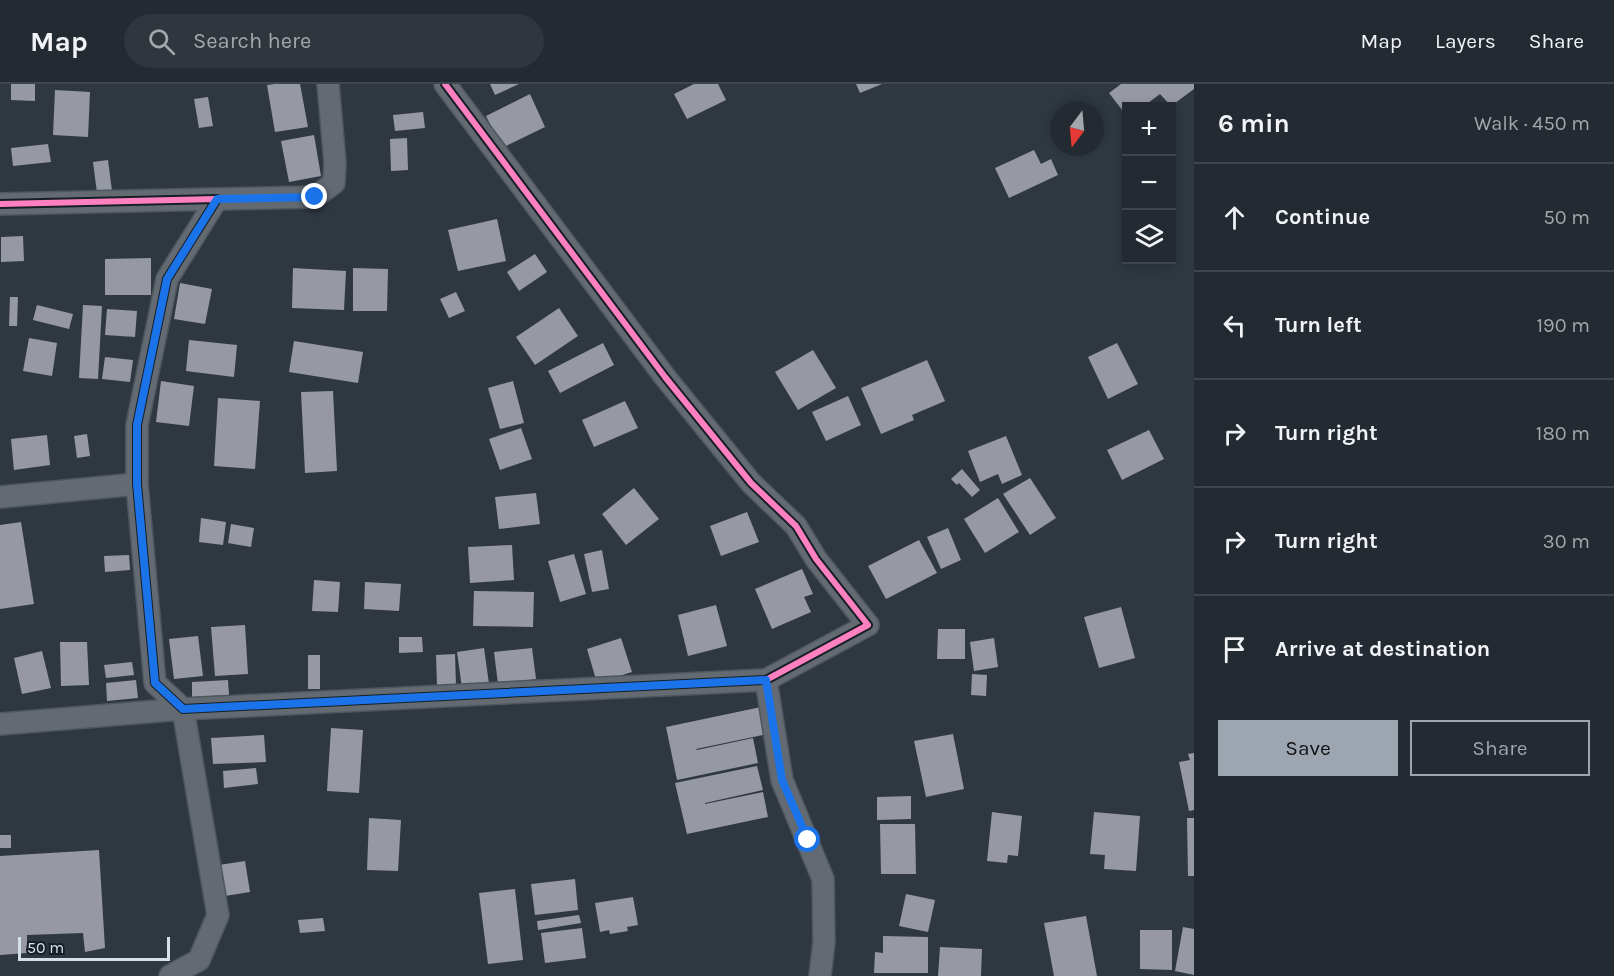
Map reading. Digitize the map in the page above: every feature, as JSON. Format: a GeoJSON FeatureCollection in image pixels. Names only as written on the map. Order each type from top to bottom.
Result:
{"type":"FeatureCollection","features":[{"type":"Feature","properties":{"kind":"street"},"geometry":{"type":"LineString","coordinates":[[0,204],[315,197],[334,183],[335,162],[327,84]]}},
{"type":"Feature","properties":{"kind":"street"},"geometry":{"type":"LineString","coordinates":[[0,724],[183,709],[766,680],[868,625],[816,559],[796,526],[751,483],[665,376],[446,84]]}},
{"type":"Feature","properties":{"kind":"street"},"geometry":{"type":"LineString","coordinates":[[170,976],[200,960],[218,915],[183,709],[155,683],[137,484],[137,425],[167,279],[217,199]]}},
{"type":"Feature","properties":{"kind":"street"},"geometry":{"type":"LineString","coordinates":[[0,497],[137,484]]}},
{"type":"Feature","properties":{"kind":"street"},"geometry":{"type":"LineString","coordinates":[[766,680],[782,780],[823,879],[824,942],[820,976]]}},
{"type":"Feature","properties":{"kind":"building"},"geometry":{"type":"Polygon","coordinates":[[[11,84],[35,84],[35,101],[11,100],[11,84]]]}},
{"type":"Feature","properties":{"kind":"building"},"geometry":{"type":"Polygon","coordinates":[[[300,84],[308,127],[275,132],[267,85],[300,84]]]}},
{"type":"Feature","properties":{"kind":"building"},"geometry":{"type":"Polygon","coordinates":[[[490,84],[519,84],[495,95],[490,84]]]}},
{"type":"Feature","properties":{"kind":"building"},"geometry":{"type":"Polygon","coordinates":[[[694,84],[718,84],[726,100],[687,119],[674,94],[694,84]]]}},
{"type":"Feature","properties":{"kind":"building"},"geometry":{"type":"Polygon","coordinates":[[[856,84],[882,84],[860,93],[856,84]]]}},
{"type":"Feature","properties":{"kind":"building"},"geometry":{"type":"Polygon","coordinates":[[[1121,84],[1194,84],[1194,89],[1176,102],[1167,102],[1160,94],[1149,102],[1122,102],[1122,110],[1109,93],[1121,84]]]}},
{"type":"Feature","properties":{"kind":"building"},"geometry":{"type":"Polygon","coordinates":[[[55,90],[90,92],[88,137],[53,135],[55,90]]]}},
{"type":"Feature","properties":{"kind":"building"},"geometry":{"type":"Polygon","coordinates":[[[530,94],[545,127],[502,148],[486,116],[530,94]]]}},
{"type":"Feature","properties":{"kind":"building"},"geometry":{"type":"Polygon","coordinates":[[[208,97],[213,126],[199,128],[194,99],[208,97]]]}},
{"type":"Feature","properties":{"kind":"building"},"geometry":{"type":"Polygon","coordinates":[[[423,112],[425,128],[395,131],[393,115],[423,112]]]}},
{"type":"Feature","properties":{"kind":"building"},"geometry":{"type":"Polygon","coordinates":[[[314,135],[321,176],[289,182],[281,141],[314,135]]]}},
{"type":"Feature","properties":{"kind":"building"},"geometry":{"type":"Polygon","coordinates":[[[407,138],[408,170],[391,171],[390,139],[407,138]]]}},
{"type":"Feature","properties":{"kind":"building"},"geometry":{"type":"Polygon","coordinates":[[[48,144],[51,162],[13,166],[11,148],[48,144]]]}},
{"type":"Feature","properties":{"kind":"building"},"geometry":{"type":"Polygon","coordinates":[[[1034,150],[1041,164],[1051,159],[1058,175],[1009,198],[995,168],[1034,150]]]}},
{"type":"Feature","properties":{"kind":"building"},"geometry":{"type":"Polygon","coordinates":[[[108,160],[112,191],[97,193],[93,162],[108,160]]]}},
{"type":"Feature","properties":{"kind":"building"},"geometry":{"type":"Polygon","coordinates":[[[497,219],[506,261],[458,271],[448,230],[497,219]]]}},
{"type":"Feature","properties":{"kind":"building"},"geometry":{"type":"Polygon","coordinates":[[[23,236],[24,261],[1,262],[1,237],[23,236]]]}},
{"type":"Feature","properties":{"kind":"building"},"geometry":{"type":"Polygon","coordinates":[[[535,254],[547,272],[519,291],[507,272],[535,254]]]}},
{"type":"Feature","properties":{"kind":"building"},"geometry":{"type":"Polygon","coordinates":[[[151,258],[151,295],[105,295],[105,259],[151,258]]]}},
{"type":"Feature","properties":{"kind":"building"},"geometry":{"type":"Polygon","coordinates":[[[293,268],[346,271],[344,310],[292,308],[293,268]]]}},
{"type":"Feature","properties":{"kind":"building"},"geometry":{"type":"Polygon","coordinates":[[[353,268],[388,269],[387,311],[353,311],[353,268]]]}},
{"type":"Feature","properties":{"kind":"building"},"geometry":{"type":"Polygon","coordinates":[[[180,283],[212,289],[205,324],[174,319],[180,283]]]}},
{"type":"Feature","properties":{"kind":"building"},"geometry":{"type":"Polygon","coordinates":[[[456,292],[465,311],[449,318],[440,299],[456,292]]]}},
{"type":"Feature","properties":{"kind":"building"},"geometry":{"type":"Polygon","coordinates":[[[10,297],[18,297],[17,326],[9,326],[10,297]]]}},
{"type":"Feature","properties":{"kind":"building"},"geometry":{"type":"Polygon","coordinates":[[[37,305],[73,314],[69,329],[33,320],[37,305]]]}},
{"type":"Feature","properties":{"kind":"building"},"geometry":{"type":"Polygon","coordinates":[[[83,305],[102,306],[98,379],[79,378],[83,305]]]}},
{"type":"Feature","properties":{"kind":"building"},"geometry":{"type":"Polygon","coordinates":[[[559,308],[578,336],[535,365],[516,337],[559,308]]]}},
{"type":"Feature","properties":{"kind":"building"},"geometry":{"type":"Polygon","coordinates":[[[107,309],[137,311],[135,337],[105,335],[107,309]]]}},
{"type":"Feature","properties":{"kind":"building"},"geometry":{"type":"Polygon","coordinates":[[[29,338],[57,343],[52,376],[23,371],[29,338]]]}},
{"type":"Feature","properties":{"kind":"building"},"geometry":{"type":"Polygon","coordinates":[[[189,340],[237,345],[234,377],[186,371],[189,340]]]}},
{"type":"Feature","properties":{"kind":"building"},"geometry":{"type":"Polygon","coordinates":[[[294,341],[363,352],[358,383],[289,372],[294,341]]]}},
{"type":"Feature","properties":{"kind":"building"},"geometry":{"type":"Polygon","coordinates":[[[603,343],[614,365],[560,393],[548,371],[603,343]]]}},
{"type":"Feature","properties":{"kind":"building"},"geometry":{"type":"Polygon","coordinates":[[[1117,343],[1138,384],[1108,399],[1088,357],[1117,343]]]}},
{"type":"Feature","properties":{"kind":"building"},"geometry":{"type":"Polygon","coordinates":[[[813,350],[836,388],[798,410],[775,372],[813,350]]]}},
{"type":"Feature","properties":{"kind":"building"},"geometry":{"type":"Polygon","coordinates":[[[105,357],[133,360],[130,382],[102,379],[105,357]]]}},
{"type":"Feature","properties":{"kind":"building"},"geometry":{"type":"Polygon","coordinates":[[[927,360],[945,401],[912,415],[914,420],[881,434],[861,388],[927,360]]]}},
{"type":"Feature","properties":{"kind":"building"},"geometry":{"type":"Polygon","coordinates":[[[161,381],[194,386],[189,426],[156,422],[161,381]]]}},
{"type":"Feature","properties":{"kind":"building"},"geometry":{"type":"Polygon","coordinates":[[[513,381],[524,423],[500,429],[488,388],[513,381]]]}},
{"type":"Feature","properties":{"kind":"building"},"geometry":{"type":"Polygon","coordinates":[[[333,391],[337,471],[305,473],[301,392],[333,391]]]}},
{"type":"Feature","properties":{"kind":"building"},"geometry":{"type":"Polygon","coordinates":[[[848,396],[861,425],[826,441],[812,412],[848,396]]]}},
{"type":"Feature","properties":{"kind":"building"},"geometry":{"type":"Polygon","coordinates":[[[218,398],[260,401],[255,469],[214,466],[218,398]]]}},
{"type":"Feature","properties":{"kind":"building"},"geometry":{"type":"Polygon","coordinates":[[[625,401],[638,428],[594,447],[582,420],[625,401]]]}},
{"type":"Feature","properties":{"kind":"building"},"geometry":{"type":"Polygon","coordinates":[[[521,428],[532,459],[500,470],[489,439],[521,428]]]}},
{"type":"Feature","properties":{"kind":"building"},"geometry":{"type":"Polygon","coordinates":[[[1149,430],[1164,459],[1122,480],[1107,450],[1149,430]]]}},
{"type":"Feature","properties":{"kind":"building"},"geometry":{"type":"Polygon","coordinates":[[[87,434],[90,456],[77,458],[74,436],[87,434]]]}},
{"type":"Feature","properties":{"kind":"building"},"geometry":{"type":"Polygon","coordinates":[[[47,435],[50,465],[14,470],[11,439],[47,435]]]}},
{"type":"Feature","properties":{"kind":"building"},"geometry":{"type":"Polygon","coordinates":[[[1006,436],[1022,475],[1002,484],[998,474],[980,482],[968,451],[1006,436]]]}},
{"type":"Feature","properties":{"kind":"building"},"geometry":{"type":"Polygon","coordinates":[[[962,469],[980,490],[972,497],[959,483],[957,485],[951,479],[962,469]]]}},
{"type":"Feature","properties":{"kind":"building"},"geometry":{"type":"Polygon","coordinates":[[[1030,478],[1056,518],[1030,535],[1003,494],[1030,478]]]}},
{"type":"Feature","properties":{"kind":"building"},"geometry":{"type":"Polygon","coordinates":[[[634,488],[659,519],[626,545],[602,514],[634,488]]]}},
{"type":"Feature","properties":{"kind":"building"},"geometry":{"type":"Polygon","coordinates":[[[536,493],[540,524],[499,529],[495,497],[536,493]]]}},
{"type":"Feature","properties":{"kind":"building"},"geometry":{"type":"Polygon","coordinates":[[[998,498],[1019,532],[985,553],[964,519],[998,498]]]}},
{"type":"Feature","properties":{"kind":"building"},"geometry":{"type":"Polygon","coordinates":[[[747,512],[759,542],[721,556],[710,526],[747,512]]]}},
{"type":"Feature","properties":{"kind":"building"},"geometry":{"type":"Polygon","coordinates":[[[201,518],[226,522],[223,545],[199,542],[201,518]]]}},
{"type":"Feature","properties":{"kind":"building"},"geometry":{"type":"Polygon","coordinates":[[[21,522],[34,604],[0,609],[0,525],[21,522]]]}},
{"type":"Feature","properties":{"kind":"building"},"geometry":{"type":"Polygon","coordinates":[[[231,524],[254,528],[251,547],[228,543],[231,524]]]}},
{"type":"Feature","properties":{"kind":"building"},"geometry":{"type":"Polygon","coordinates":[[[948,528],[961,560],[941,569],[927,537],[948,528]]]}},
{"type":"Feature","properties":{"kind":"building"},"geometry":{"type":"Polygon","coordinates":[[[919,540],[937,573],[886,599],[868,566],[919,540]]]}},
{"type":"Feature","properties":{"kind":"building"},"geometry":{"type":"Polygon","coordinates":[[[512,545],[514,580],[470,583],[468,547],[512,545]]]}},
{"type":"Feature","properties":{"kind":"building"},"geometry":{"type":"Polygon","coordinates":[[[602,550],[609,589],[592,592],[584,554],[602,550]]]}},
{"type":"Feature","properties":{"kind":"building"},"geometry":{"type":"Polygon","coordinates":[[[574,554],[586,594],[560,602],[548,561],[574,554]]]}},
{"type":"Feature","properties":{"kind":"building"},"geometry":{"type":"Polygon","coordinates":[[[129,555],[130,570],[105,572],[104,556],[129,555]]]}},
{"type":"Feature","properties":{"kind":"building"},"geometry":{"type":"Polygon","coordinates":[[[802,569],[813,594],[804,597],[811,612],[772,629],[755,589],[802,569]]]}},
{"type":"Feature","properties":{"kind":"building"},"geometry":{"type":"Polygon","coordinates":[[[314,580],[340,582],[338,612],[312,611],[314,580]]]}},
{"type":"Feature","properties":{"kind":"building"},"geometry":{"type":"Polygon","coordinates":[[[365,582],[401,584],[399,611],[364,609],[365,582]]]}},
{"type":"Feature","properties":{"kind":"building"},"geometry":{"type":"Polygon","coordinates":[[[474,591],[534,592],[533,627],[473,626],[474,591]]]}},
{"type":"Feature","properties":{"kind":"building"},"geometry":{"type":"Polygon","coordinates":[[[716,605],[727,646],[688,656],[678,615],[716,605]]]}},
{"type":"Feature","properties":{"kind":"building"},"geometry":{"type":"Polygon","coordinates":[[[1121,607],[1135,658],[1099,668],[1084,617],[1121,607]]]}},
{"type":"Feature","properties":{"kind":"building"},"geometry":{"type":"Polygon","coordinates":[[[245,625],[248,674],[215,676],[211,627],[245,625]]]}},
{"type":"Feature","properties":{"kind":"building"},"geometry":{"type":"Polygon","coordinates":[[[938,629],[965,629],[965,659],[937,659],[938,629]]]}},
{"type":"Feature","properties":{"kind":"building"},"geometry":{"type":"Polygon","coordinates":[[[198,636],[203,676],[174,679],[169,639],[198,636]]]}},
{"type":"Feature","properties":{"kind":"building"},"geometry":{"type":"Polygon","coordinates":[[[399,637],[422,637],[423,652],[399,653],[399,637]]]}},
{"type":"Feature","properties":{"kind":"building"},"geometry":{"type":"Polygon","coordinates":[[[621,638],[632,672],[597,683],[587,649],[621,638]]]}},
{"type":"Feature","properties":{"kind":"building"},"geometry":{"type":"Polygon","coordinates":[[[994,638],[998,667],[974,671],[970,642],[994,638]]]}},
{"type":"Feature","properties":{"kind":"building"},"geometry":{"type":"Polygon","coordinates":[[[60,642],[87,642],[89,685],[61,686],[60,642]]]}},
{"type":"Feature","properties":{"kind":"building"},"geometry":{"type":"Polygon","coordinates":[[[484,648],[489,684],[462,688],[457,652],[484,648]]]}},
{"type":"Feature","properties":{"kind":"building"},"geometry":{"type":"Polygon","coordinates":[[[532,648],[536,679],[498,684],[494,652],[532,648]]]}},
{"type":"Feature","properties":{"kind":"building"},"geometry":{"type":"Polygon","coordinates":[[[42,651],[51,688],[22,694],[14,658],[42,651]]]}},
{"type":"Feature","properties":{"kind":"building"},"geometry":{"type":"Polygon","coordinates":[[[455,654],[456,686],[437,687],[436,655],[455,654]]]}},
{"type":"Feature","properties":{"kind":"building"},"geometry":{"type":"Polygon","coordinates":[[[308,655],[320,655],[320,689],[308,689],[308,655]]]}},
{"type":"Feature","properties":{"kind":"building"},"geometry":{"type":"Polygon","coordinates":[[[132,662],[134,675],[106,678],[104,665],[132,662]]]}},
{"type":"Feature","properties":{"kind":"building"},"geometry":{"type":"Polygon","coordinates":[[[972,674],[987,675],[986,696],[971,695],[972,674]]]}},
{"type":"Feature","properties":{"kind":"building"},"geometry":{"type":"Polygon","coordinates":[[[136,680],[138,698],[107,701],[106,683],[136,680]]]}},
{"type":"Feature","properties":{"kind":"building"},"geometry":{"type":"Polygon","coordinates":[[[228,680],[229,695],[192,697],[192,682],[228,680]]]}},
{"type":"Feature","properties":{"kind":"building"},"geometry":{"type":"Polygon","coordinates":[[[761,707],[767,734],[696,749],[753,738],[758,763],[677,780],[666,727],[761,707]]]}},
{"type":"Feature","properties":{"kind":"building"},"geometry":{"type":"Polygon","coordinates":[[[331,728],[363,730],[359,793],[327,791],[331,728]]]}},
{"type":"Feature","properties":{"kind":"building"},"geometry":{"type":"Polygon","coordinates":[[[953,734],[964,789],[926,797],[914,741],[953,734]]]}},
{"type":"Feature","properties":{"kind":"building"},"geometry":{"type":"Polygon","coordinates":[[[264,735],[266,762],[213,764],[211,738],[264,735]]]}},
{"type":"Feature","properties":{"kind":"building"},"geometry":{"type":"Polygon","coordinates":[[[1194,753],[1194,810],[1189,811],[1179,762],[1190,760],[1188,754],[1194,753]]]}},
{"type":"Feature","properties":{"kind":"building"},"geometry":{"type":"Polygon","coordinates":[[[757,766],[763,790],[705,804],[763,792],[768,817],[687,834],[675,783],[757,766]]]}},
{"type":"Feature","properties":{"kind":"building"},"geometry":{"type":"Polygon","coordinates":[[[256,768],[258,784],[224,788],[223,771],[256,768]]]}},
{"type":"Feature","properties":{"kind":"building"},"geometry":{"type":"Polygon","coordinates":[[[911,796],[911,819],[877,820],[877,797],[911,796]]]}},
{"type":"Feature","properties":{"kind":"building"},"geometry":{"type":"Polygon","coordinates":[[[992,812],[1022,816],[1018,856],[1008,855],[1007,863],[987,861],[992,812]]]}},
{"type":"Feature","properties":{"kind":"building"},"geometry":{"type":"Polygon","coordinates":[[[1094,812],[1140,816],[1136,871],[1104,869],[1105,855],[1090,854],[1094,812]]]}},
{"type":"Feature","properties":{"kind":"building"},"geometry":{"type":"Polygon","coordinates":[[[369,818],[401,820],[398,871],[367,870],[369,818]]]}},
{"type":"Feature","properties":{"kind":"building"},"geometry":{"type":"Polygon","coordinates":[[[1187,818],[1194,818],[1194,876],[1188,876],[1187,818]]]}},
{"type":"Feature","properties":{"kind":"building"},"geometry":{"type":"Polygon","coordinates":[[[880,824],[915,824],[916,874],[881,874],[880,824]]]}},
{"type":"Feature","properties":{"kind":"building"},"geometry":{"type":"Polygon","coordinates":[[[0,835],[11,835],[11,848],[0,848],[0,835]]]}},
{"type":"Feature","properties":{"kind":"building"},"geometry":{"type":"Polygon","coordinates":[[[99,850],[105,948],[85,952],[83,933],[27,935],[27,953],[0,955],[0,856],[99,850]]]}},
{"type":"Feature","properties":{"kind":"building"},"geometry":{"type":"Polygon","coordinates":[[[245,861],[250,892],[225,896],[219,865],[245,861]]]}},
{"type":"Feature","properties":{"kind":"building"},"geometry":{"type":"Polygon","coordinates":[[[575,879],[578,910],[535,915],[531,884],[575,879]]]}},
{"type":"Feature","properties":{"kind":"building"},"geometry":{"type":"Polygon","coordinates":[[[515,889],[523,960],[488,964],[479,893],[515,889]]]}},
{"type":"Feature","properties":{"kind":"building"},"geometry":{"type":"Polygon","coordinates":[[[906,894],[935,900],[928,932],[899,926],[906,894]]]}},
{"type":"Feature","properties":{"kind":"building"},"geometry":{"type":"Polygon","coordinates":[[[633,897],[638,925],[627,927],[628,931],[610,934],[609,930],[600,932],[595,903],[633,897]]]}},
{"type":"Feature","properties":{"kind":"building"},"geometry":{"type":"Polygon","coordinates":[[[579,915],[581,923],[538,930],[537,921],[579,915]]]}},
{"type":"Feature","properties":{"kind":"building"},"geometry":{"type":"Polygon","coordinates":[[[1086,916],[1097,976],[1054,976],[1044,923],[1086,916]]]}},
{"type":"Feature","properties":{"kind":"building"},"geometry":{"type":"Polygon","coordinates":[[[323,918],[325,931],[300,933],[298,920],[323,918]]]}},
{"type":"Feature","properties":{"kind":"building"},"geometry":{"type":"Polygon","coordinates":[[[1183,927],[1194,929],[1194,975],[1175,971],[1183,927]]]}},
{"type":"Feature","properties":{"kind":"building"},"geometry":{"type":"Polygon","coordinates":[[[582,928],[586,958],[545,963],[541,933],[582,928]]]}},
{"type":"Feature","properties":{"kind":"building"},"geometry":{"type":"Polygon","coordinates":[[[1140,930],[1172,930],[1172,970],[1140,969],[1140,930]]]}},
{"type":"Feature","properties":{"kind":"building"},"geometry":{"type":"Polygon","coordinates":[[[883,936],[928,937],[928,973],[874,973],[875,952],[883,953],[883,936]]]}},
{"type":"Feature","properties":{"kind":"building"},"geometry":{"type":"Polygon","coordinates":[[[940,947],[982,949],[981,976],[938,976],[940,947]]]}},
{"type":"Feature","properties":{"kind":"cycle path"},"geometry":{"type":"LineString","coordinates":[[0,204],[217,199],[167,279],[137,425],[137,484],[155,683],[183,709],[766,680],[868,625],[816,559],[796,526],[751,483],[665,377],[445,84]]}},
{"type":"Feature","properties":{"kind":"route"},"geometry":{"type":"LineString","coordinates":[[315,197],[217,199],[167,279],[137,425],[137,484],[155,683],[183,709],[766,680],[782,780],[808,840]]}}]}
